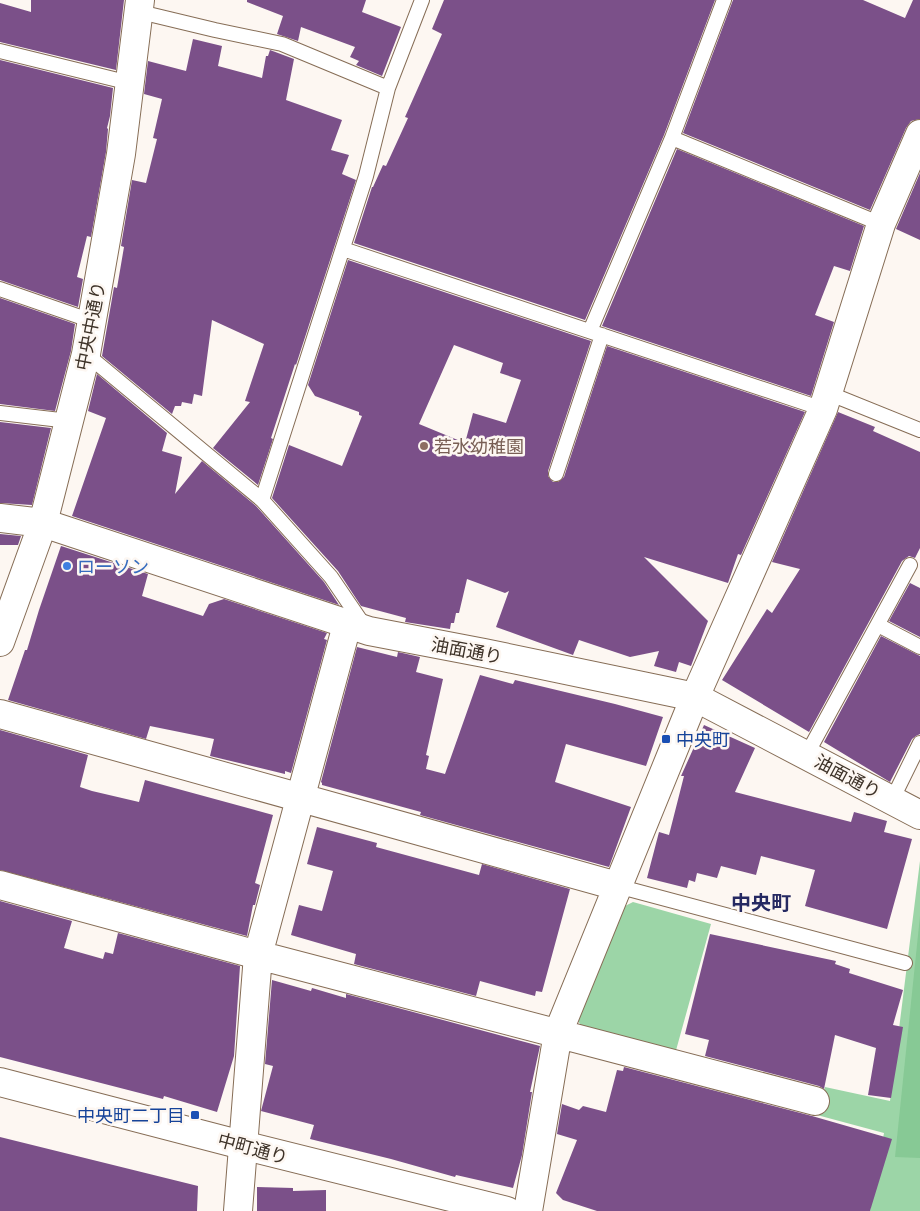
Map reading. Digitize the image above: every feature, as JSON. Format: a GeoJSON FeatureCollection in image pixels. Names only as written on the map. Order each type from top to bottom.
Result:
{"type":"FeatureCollection","features":[{"type":"Feature","properties":{"kind":"street","name":"中央中通り"},"geometry":{"type":"LineString","coordinates":[[0,642],[43,523],[86,354],[121,154],[140,6]]}},
{"type":"Feature","properties":{"kind":"street"},"geometry":{"type":"LineString","coordinates":[[528,1211],[558,1033],[695,697],[826,401],[881,224],[920,135]]}},
{"type":"Feature","properties":{"kind":"street","name":"油面通り"},"geometry":{"type":"LineString","coordinates":[[0,518],[43,523],[358,628],[695,697],[808,754],[920,815]]}},
{"type":"Feature","properties":{"kind":"street"},"geometry":{"type":"LineString","coordinates":[[238,1211],[258,955],[299,797],[358,628]]}},
{"type":"Feature","properties":{"kind":"street"},"geometry":{"type":"LineString","coordinates":[[0,714],[617,886]]}},
{"type":"Feature","properties":{"kind":"street"},"geometry":{"type":"LineString","coordinates":[[0,885],[258,955],[815,1101]]}},
{"type":"Feature","properties":{"kind":"street","name":"中町通り"},"geometry":{"type":"LineString","coordinates":[[0,1082],[242,1145],[453,1205],[507,1211]]}},
{"type":"Feature","properties":{"kind":"lane"},"geometry":{"type":"LineString","coordinates":[[262,500],[344,248],[366,176],[388,88],[422,0]]}},
{"type":"Feature","properties":{"kind":"lane"},"geometry":{"type":"LineString","coordinates":[[556,474],[596,333],[724,0]]}},
{"type":"Feature","properties":{"kind":"lane"},"geometry":{"type":"LineString","coordinates":[[140,6],[215,30],[282,44],[388,88]]}},
{"type":"Feature","properties":{"kind":"lane"},"geometry":{"type":"LineString","coordinates":[[0,52],[130,83]]}},
{"type":"Feature","properties":{"kind":"lane"},"geometry":{"type":"LineString","coordinates":[[672,138],[881,224]]}},
{"type":"Feature","properties":{"kind":"lane"},"geometry":{"type":"LineString","coordinates":[[344,248],[596,333],[920,430]]}},
{"type":"Feature","properties":{"kind":"lane"},"geometry":{"type":"LineString","coordinates":[[0,289],[92,321]]}},
{"type":"Feature","properties":{"kind":"lane"},"geometry":{"type":"LineString","coordinates":[[86,354],[262,500],[331,577],[358,628]]}},
{"type":"Feature","properties":{"kind":"lane"},"geometry":{"type":"LineString","coordinates":[[0,413],[69,421]]}},
{"type":"Feature","properties":{"kind":"lane"},"geometry":{"type":"LineString","coordinates":[[808,754],[910,565]]}},
{"type":"Feature","properties":{"kind":"lane"},"geometry":{"type":"LineString","coordinates":[[878,625],[920,647]]}},
{"type":"Feature","properties":{"kind":"lane"},"geometry":{"type":"LineString","coordinates":[[892,800],[920,743]]}},
{"type":"Feature","properties":{"kind":"lane"},"geometry":{"type":"LineString","coordinates":[[617,886],[905,963]]}},
{"type":"Feature","properties":{"kind":"green space"},"geometry":{"type":"Polygon","coordinates":[[[920,861],[920,1211],[870,1211],[884,1133],[817,1115],[825,1087],[890,1101],[920,861]]]}},
{"type":"Feature","properties":{"kind":"green space"},"geometry":{"type":"Polygon","coordinates":[[[633,902],[711,924],[675,1054],[583,1029],[577,1019],[619,909],[633,902]]]}},
{"type":"Feature","properties":{"kind":"green space"},"geometry":{"type":"Polygon","coordinates":[[[920,916],[920,1158],[895,1157],[920,916]]]}},
{"type":"Feature","properties":{"kind":"building"},"geometry":{"type":"Polygon","coordinates":[[[31,0],[124,0],[116,70],[0,42],[0,3],[31,12],[31,0]]]}},
{"type":"Feature","properties":{"kind":"building"},"geometry":{"type":"Polygon","coordinates":[[[247,0],[366,0],[362,12],[401,27],[382,76],[356,65],[359,61],[350,57],[355,47],[301,27],[298,41],[277,34],[283,16],[247,2],[247,0]]]}},
{"type":"Feature","properties":{"kind":"building"},"geometry":{"type":"Polygon","coordinates":[[[444,0],[715,0],[664,135],[585,320],[354,243],[372,187],[383,165],[386,166],[408,118],[405,117],[442,34],[432,29],[444,0]]]}},
{"type":"Feature","properties":{"kind":"building"},"geometry":{"type":"Polygon","coordinates":[[[733,0],[863,0],[905,18],[913,0],[920,0],[920,119],[911,121],[906,128],[870,210],[683,133],[733,0]]]}},
{"type":"Feature","properties":{"kind":"building"},"geometry":{"type":"Polygon","coordinates":[[[193,39],[222,46],[218,66],[262,78],[266,56],[268,56],[270,50],[294,59],[286,100],[342,120],[331,150],[349,155],[342,174],[356,180],[271,438],[273,439],[258,485],[213,448],[250,402],[245,401],[264,344],[212,320],[202,396],[194,394],[192,404],[182,402],[181,406],[175,406],[172,414],[102,356],[114,287],[117,288],[124,247],[121,246],[132,180],[146,183],[157,139],[153,138],[162,99],[144,94],[148,61],[186,71],[193,39]]]}},
{"type":"Feature","properties":{"kind":"building"},"geometry":{"type":"Polygon","coordinates":[[[0,60],[113,88],[107,128],[106,152],[91,237],[87,236],[77,277],[83,279],[78,307],[0,280],[0,60]]]}},
{"type":"Feature","properties":{"kind":"building"},"geometry":{"type":"Polygon","coordinates":[[[677,149],[864,226],[850,271],[834,266],[815,315],[834,322],[811,396],[602,326],[677,149]]]}},
{"type":"Feature","properties":{"kind":"building"},"geometry":{"type":"Polygon","coordinates":[[[920,173],[920,240],[896,229],[920,173]]]}},
{"type":"Feature","properties":{"kind":"building"},"geometry":{"type":"Polygon","coordinates":[[[348,260],[591,341],[548,471],[548,476],[553,482],[558,482],[564,477],[607,346],[805,412],[741,555],[738,554],[728,583],[644,557],[708,621],[691,666],[679,662],[676,672],[654,666],[659,651],[630,657],[579,640],[573,655],[496,627],[509,591],[505,593],[467,579],[459,613],[456,613],[454,623],[451,623],[450,629],[405,622],[406,618],[361,606],[338,571],[272,498],[289,445],[342,466],[362,416],[359,415],[359,412],[315,396],[308,385],[348,260]],[[454,345],[419,424],[465,443],[473,413],[506,423],[521,380],[500,373],[503,363],[454,345]]]}},
{"type":"Feature","properties":{"kind":"building"},"geometry":{"type":"Polygon","coordinates":[[[0,298],[75,324],[71,351],[55,411],[0,404],[0,298]]]}},
{"type":"Feature","properties":{"kind":"building"},"geometry":{"type":"Polygon","coordinates":[[[97,374],[167,433],[162,451],[182,457],[175,494],[202,461],[256,506],[324,582],[339,605],[72,516],[106,418],[88,411],[97,374]]]}},
{"type":"Feature","properties":{"kind":"building"},"geometry":{"type":"Polygon","coordinates":[[[838,412],[875,427],[873,431],[920,452],[920,548],[915,558],[909,556],[902,561],[809,732],[722,680],[767,609],[772,613],[800,569],[772,562],[838,412]]]}},
{"type":"Feature","properties":{"kind":"building"},"geometry":{"type":"Polygon","coordinates":[[[0,422],[51,428],[32,505],[0,503],[0,422]]]}},
{"type":"Feature","properties":{"kind":"building"},"geometry":{"type":"Polygon","coordinates":[[[0,534],[21,536],[18,545],[0,545],[0,534]]]}},
{"type":"Feature","properties":{"kind":"building"},"geometry":{"type":"Polygon","coordinates":[[[61,546],[148,574],[142,596],[203,616],[209,604],[224,599],[327,633],[324,639],[327,640],[291,773],[285,771],[285,774],[210,756],[214,739],[150,726],[146,739],[8,700],[25,650],[27,650],[61,546]]]}},
{"type":"Feature","properties":{"kind":"building"},"geometry":{"type":"Polygon","coordinates":[[[910,583],[920,588],[920,637],[889,621],[910,583]]]}},
{"type":"Feature","properties":{"kind":"building"},"geometry":{"type":"Polygon","coordinates":[[[881,636],[920,656],[920,734],[912,739],[890,782],[824,742],[881,636]]]}},
{"type":"Feature","properties":{"kind":"building"},"geometry":{"type":"Polygon","coordinates":[[[357,647],[397,657],[398,652],[420,657],[416,672],[443,679],[426,755],[429,756],[426,769],[445,774],[480,675],[513,684],[515,680],[663,717],[646,766],[566,744],[555,782],[631,807],[609,867],[420,815],[421,812],[322,785],[321,782],[357,647]]]}},
{"type":"Feature","properties":{"kind":"building"},"geometry":{"type":"Polygon","coordinates":[[[704,725],[755,748],[735,792],[851,822],[854,812],[887,821],[884,832],[912,839],[887,929],[805,906],[815,870],[761,856],[756,875],[721,866],[717,878],[697,873],[695,882],[689,880],[687,888],[647,878],[659,832],[669,835],[684,776],[681,776],[704,725]]]}},
{"type":"Feature","properties":{"kind":"building"},"geometry":{"type":"Polygon","coordinates":[[[0,730],[88,755],[80,787],[92,791],[139,802],[145,780],[273,815],[255,883],[260,885],[255,905],[253,905],[247,936],[0,870],[0,730]]]}},
{"type":"Feature","properties":{"kind":"building"},"geometry":{"type":"Polygon","coordinates":[[[317,827],[377,843],[376,847],[479,875],[482,864],[570,889],[542,992],[536,991],[535,996],[480,981],[476,996],[354,964],[356,954],[291,935],[299,905],[322,911],[333,871],[307,864],[317,827]]]}},
{"type":"Feature","properties":{"kind":"building"},"geometry":{"type":"Polygon","coordinates":[[[0,901],[72,921],[64,948],[103,959],[105,952],[113,954],[118,933],[240,966],[234,1056],[217,1112],[164,1096],[163,1099],[0,1057],[0,901]]]}},
{"type":"Feature","properties":{"kind":"building"},"geometry":{"type":"Polygon","coordinates":[[[710,934],[836,961],[835,964],[850,969],[849,973],[903,990],[893,1025],[903,1027],[891,1098],[868,1095],[876,1048],[835,1035],[824,1089],[819,1086],[705,1056],[709,1040],[685,1034],[710,934]]]}},
{"type":"Feature","properties":{"kind":"building"},"geometry":{"type":"Polygon","coordinates":[[[272,980],[311,991],[312,988],[346,998],[346,994],[540,1046],[530,1092],[532,1092],[522,1155],[513,1188],[456,1175],[455,1177],[310,1139],[314,1125],[261,1111],[273,1066],[265,1064],[272,980]]]}},
{"type":"Feature","properties":{"kind":"building"},"geometry":{"type":"Polygon","coordinates":[[[624,1067],[892,1139],[870,1211],[597,1211],[563,1200],[556,1193],[577,1140],[557,1134],[562,1104],[579,1110],[583,1106],[606,1112],[617,1070],[623,1071],[624,1067]]]}},
{"type":"Feature","properties":{"kind":"building"},"geometry":{"type":"Polygon","coordinates":[[[0,1137],[198,1186],[197,1211],[0,1211],[0,1137]]]}},
{"type":"Feature","properties":{"kind":"building"},"geometry":{"type":"Polygon","coordinates":[[[257,1187],[293,1188],[293,1191],[326,1190],[326,1211],[257,1211],[257,1187]]]}},
{"type":"Feature","properties":{"kind":"place","name":"若水幼稚園"},"geometry":{"type":"Point","coordinates":[424,446]}},
{"type":"Feature","properties":{"kind":"place","name":"ローソン"},"geometry":{"type":"Point","coordinates":[67,566]}},
{"type":"Feature","properties":{"kind":"place","name":"中央町"},"geometry":{"type":"Point","coordinates":[666,739]}},
{"type":"Feature","properties":{"kind":"place","name":"中央町二丁目"},"geometry":{"type":"Point","coordinates":[195,1115]}},
{"type":"Feature","properties":{"kind":"district","name":"中央町"},"geometry":{"type":"Point","coordinates":[761,902]}}]}
